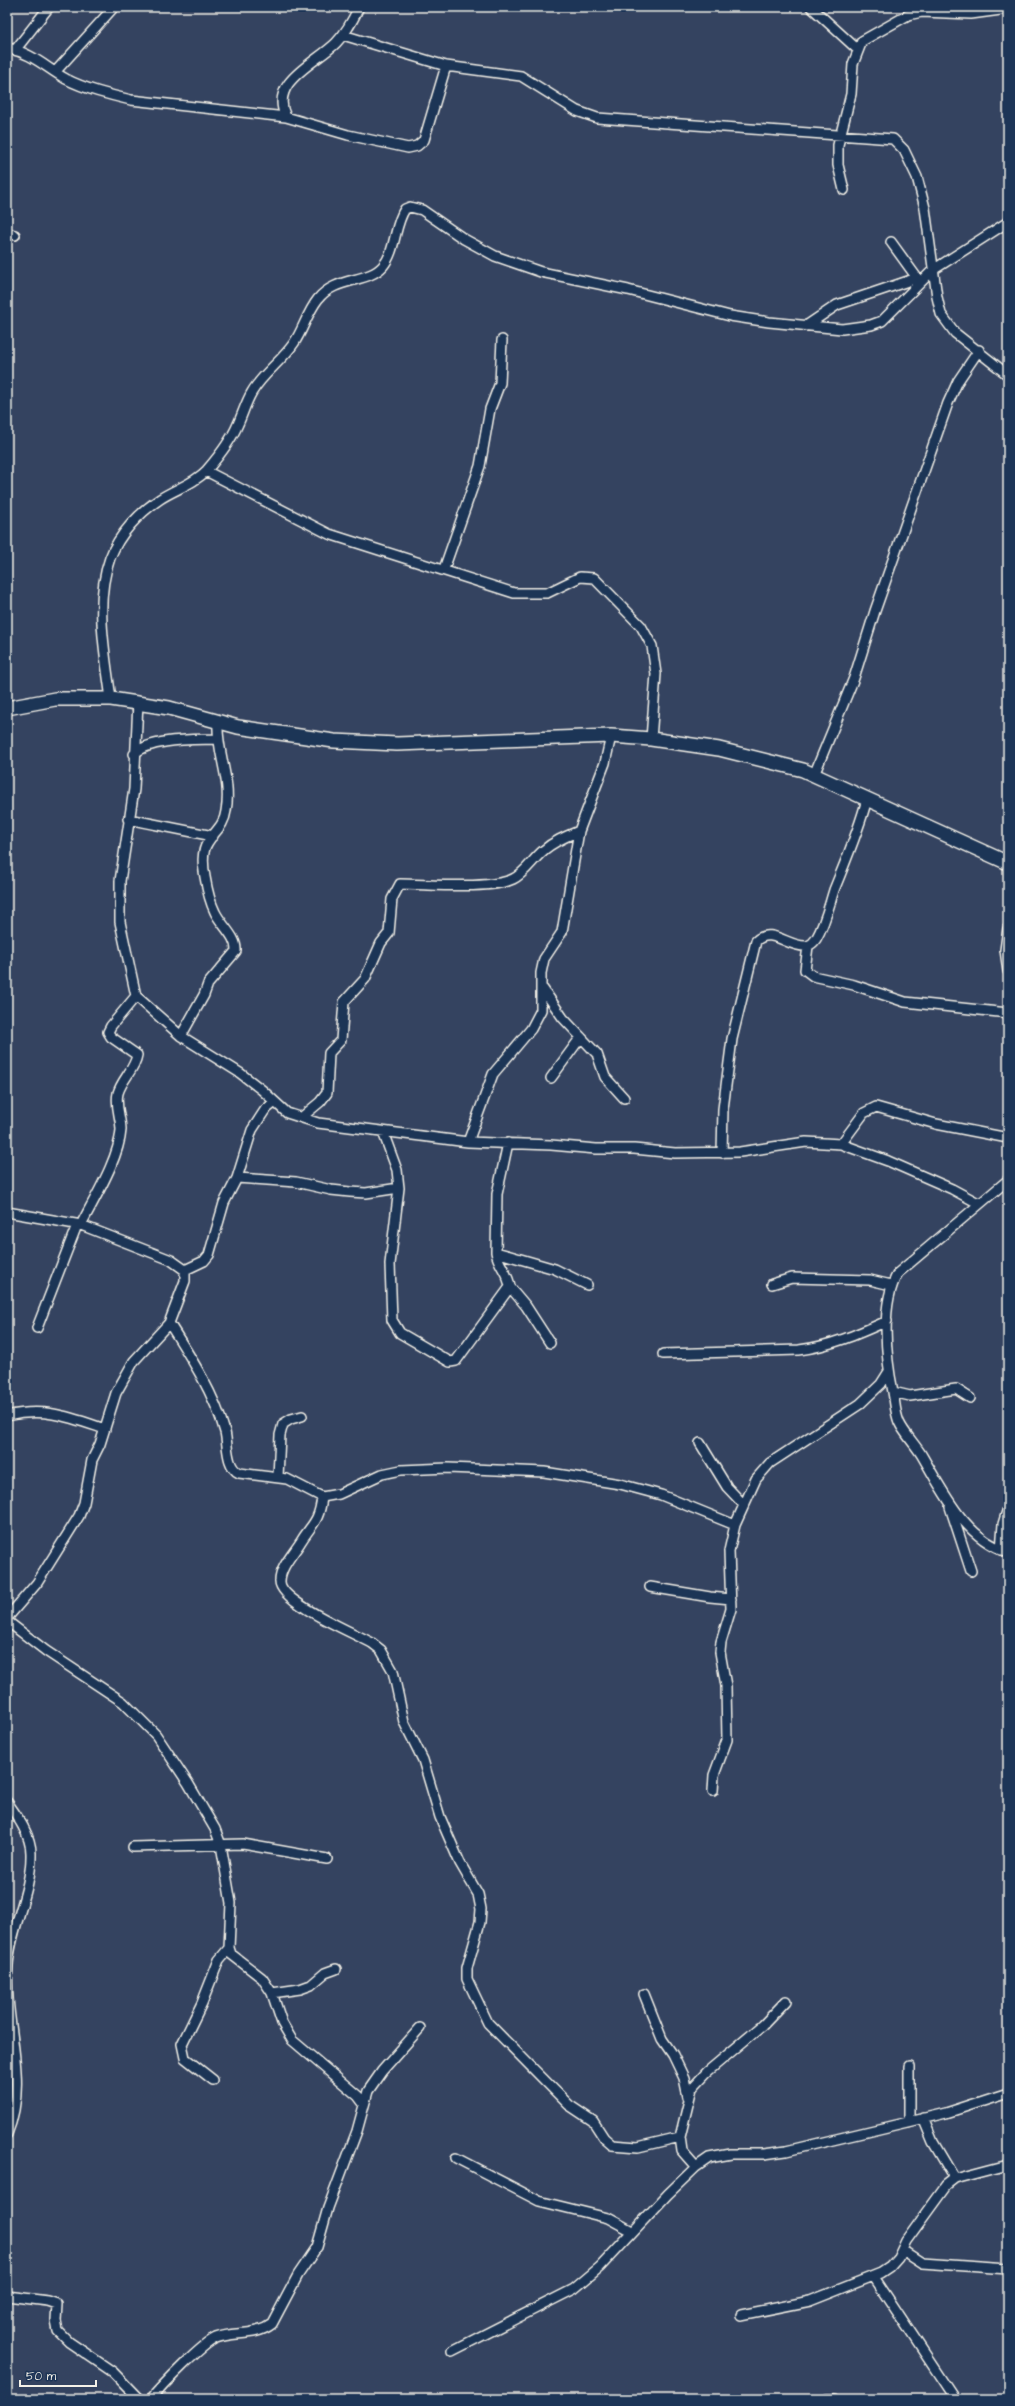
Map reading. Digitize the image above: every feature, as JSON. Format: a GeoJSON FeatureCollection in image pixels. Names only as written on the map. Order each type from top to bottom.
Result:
{"type":"FeatureCollection","features":[{"type":"Feature","properties":{"kind":"street"},"geometry":{"type":"LineString","coordinates":[[49,7],[11,48],[40,60],[83,86],[131,100],[286,116],[348,135],[408,148],[417,146],[424,140],[446,66]]}},
{"type":"Feature","properties":{"kind":"street"},"geometry":{"type":"LineString","coordinates":[[56,71],[114,7]]}},
{"type":"Feature","properties":{"kind":"street"},"geometry":{"type":"LineString","coordinates":[[286,116],[281,108],[281,97],[289,83],[343,35],[359,7]]}},
{"type":"Feature","properties":{"kind":"street"},"geometry":{"type":"LineString","coordinates":[[811,7],[857,49]]}},
{"type":"Feature","properties":{"kind":"street"},"geometry":{"type":"LineString","coordinates":[[844,190],[838,165],[840,135],[851,94],[853,64],[857,49],[862,41],[870,35],[923,9],[971,14],[1008,9]]}},
{"type":"Feature","properties":{"kind":"street"},"geometry":{"type":"LineString","coordinates":[[343,35],[446,66],[521,76],[577,111],[597,118],[893,139],[904,150],[917,177],[925,208],[933,270],[941,314],[955,333],[1008,375]]}},
{"type":"Feature","properties":{"kind":"street"},"geometry":{"type":"LineString","coordinates":[[111,699],[101,623],[103,593],[110,558],[116,543],[142,513],[160,499],[187,485],[206,471],[231,438],[252,392],[263,376],[295,342],[318,299],[332,287],[374,273],[383,266],[402,213],[405,209],[410,207],[422,210],[464,239],[495,256],[522,267],[730,316],[842,329],[871,325],[890,314],[919,280],[1008,222]]}},
{"type":"Feature","properties":{"kind":"street"},"geometry":{"type":"LineString","coordinates":[[891,242],[919,280]]}},
{"type":"Feature","properties":{"kind":"street"},"geometry":{"type":"LineString","coordinates":[[806,326],[837,305],[919,280]]}},
{"type":"Feature","properties":{"kind":"street"},"geometry":{"type":"LineString","coordinates":[[444,569],[480,466],[490,409],[500,383],[502,340]]}},
{"type":"Feature","properties":{"kind":"street"},"geometry":{"type":"LineString","coordinates":[[814,775],[856,672],[875,610],[948,403],[958,381],[978,350]]}},
{"type":"Feature","properties":{"kind":"street"},"geometry":{"type":"LineString","coordinates":[[206,471],[329,534],[521,594],[547,593],[580,577],[594,578],[641,626],[652,646],[656,674],[651,739]]}},
{"type":"Feature","properties":{"kind":"street"},"geometry":{"type":"LineString","coordinates":[[7,708],[55,700],[111,699],[138,702],[218,722],[286,735],[334,741],[397,744],[611,736],[651,739],[719,749],[814,775],[1008,863]]}},
{"type":"Feature","properties":{"kind":"street"},"geometry":{"type":"LineString","coordinates":[[138,702],[134,754],[134,789],[128,819],[120,881],[120,922],[136,996],[181,1036],[240,1074],[287,1113],[335,1127],[468,1142],[596,1149],[634,1149],[675,1153],[722,1153],[758,1150],[806,1142],[841,1144],[888,1161],[952,1189],[978,1204]]}},
{"type":"Feature","properties":{"kind":"street"},"geometry":{"type":"LineString","coordinates":[[181,1036],[204,996],[208,984],[236,951],[233,938],[215,912],[205,877],[204,850],[224,823],[227,801],[226,777],[217,739],[218,722]]}},
{"type":"Feature","properties":{"kind":"street"},"geometry":{"type":"LineString","coordinates":[[468,1142],[493,1074],[538,1018],[541,1010],[541,973],[544,959],[562,932],[579,831],[605,763],[611,736]]}},
{"type":"Feature","properties":{"kind":"street"},"geometry":{"type":"LineString","coordinates":[[134,754],[142,747],[154,744],[217,739]]}},
{"type":"Feature","properties":{"kind":"street"},"geometry":{"type":"LineString","coordinates":[[867,799],[860,825],[823,923],[816,938],[808,946],[806,970],[813,976],[854,985],[905,1002],[1008,1013]]}},
{"type":"Feature","properties":{"kind":"street"},"geometry":{"type":"LineString","coordinates":[[128,819],[213,836]]}},
{"type":"Feature","properties":{"kind":"street"},"geometry":{"type":"LineString","coordinates":[[302,1117],[327,1094],[329,1053],[341,1040],[344,1002],[365,979],[381,943],[389,933],[392,899],[397,886],[400,884],[499,883],[512,879],[522,873],[545,849],[579,831]]}},
{"type":"Feature","properties":{"kind":"street"},"geometry":{"type":"LineString","coordinates":[[1008,928],[1006,951],[1008,971]]}},
{"type":"Feature","properties":{"kind":"street"},"geometry":{"type":"LineString","coordinates":[[722,1153],[723,1109],[732,1039],[756,941],[761,936],[768,935],[808,946]]}},
{"type":"Feature","properties":{"kind":"street"},"geometry":{"type":"LineString","coordinates":[[542,987],[552,1004],[600,1058],[605,1077],[624,1098]]}},
{"type":"Feature","properties":{"kind":"street"},"geometry":{"type":"LineString","coordinates":[[37,1328],[79,1225],[117,1148],[121,1129],[117,1099],[124,1078],[136,1062],[137,1056],[133,1051],[111,1037],[108,1032],[111,1026],[136,996]]}},
{"type":"Feature","properties":{"kind":"street"},"geometry":{"type":"LineString","coordinates":[[552,1078],[581,1037]]}},
{"type":"Feature","properties":{"kind":"street"},"geometry":{"type":"LineString","coordinates":[[185,1270],[204,1261],[209,1255],[224,1203],[237,1178],[257,1119],[275,1102]]}},
{"type":"Feature","properties":{"kind":"street"},"geometry":{"type":"LineString","coordinates":[[841,1144],[864,1113],[876,1107],[936,1124],[1008,1138]]}},
{"type":"Feature","properties":{"kind":"street"},"geometry":{"type":"LineString","coordinates":[[383,1132],[396,1170],[399,1188],[391,1240],[390,1309],[392,1320],[400,1333],[447,1361],[453,1362],[510,1287],[510,1281],[497,1259],[496,1252],[497,1194],[508,1143]]}},
{"type":"Feature","properties":{"kind":"street"},"geometry":{"type":"LineString","coordinates":[[237,1178],[296,1182],[331,1190],[366,1193],[399,1188]]}},
{"type":"Feature","properties":{"kind":"street"},"geometry":{"type":"LineString","coordinates":[[1006,1552],[974,1532],[949,1502],[899,1421],[888,1373],[887,1321],[891,1285],[898,1273],[1008,1180]]}},
{"type":"Feature","properties":{"kind":"street"},"geometry":{"type":"LineString","coordinates":[[7,1212],[79,1225],[171,1260],[185,1270]]}},
{"type":"Feature","properties":{"kind":"street"},"geometry":{"type":"LineString","coordinates":[[496,1252],[555,1269],[587,1285]]}},
{"type":"Feature","properties":{"kind":"street"},"geometry":{"type":"LineString","coordinates":[[7,1618],[37,1583],[79,1516],[84,1502],[92,1460],[105,1429],[116,1393],[134,1361],[169,1323],[185,1281],[185,1270]]}},
{"type":"Feature","properties":{"kind":"street"},"geometry":{"type":"LineString","coordinates":[[772,1284],[792,1278],[870,1280],[891,1285]]}},
{"type":"Feature","properties":{"kind":"street"},"geometry":{"type":"LineString","coordinates":[[510,1287],[526,1306],[550,1344]]}},
{"type":"Feature","properties":{"kind":"street"},"geometry":{"type":"LineString","coordinates":[[663,1354],[818,1348],[837,1342],[887,1321]]}},
{"type":"Feature","properties":{"kind":"street"},"geometry":{"type":"LineString","coordinates":[[169,1323],[204,1384],[216,1409],[225,1431],[234,1471],[253,1476],[278,1477],[298,1484],[322,1497],[339,1494],[382,1474],[401,1470],[448,1468],[544,1472],[620,1484],[661,1495],[735,1526]]}},
{"type":"Feature","properties":{"kind":"street"},"geometry":{"type":"LineString","coordinates":[[713,1791],[714,1775],[727,1740],[726,1686],[720,1652],[721,1642],[732,1609],[729,1551],[735,1526],[756,1479],[770,1463],[860,1404],[881,1384],[888,1373]]}},
{"type":"Feature","properties":{"kind":"street"},"geometry":{"type":"LineString","coordinates":[[893,1392],[910,1396],[941,1390],[956,1389],[970,1398]]}},
{"type":"Feature","properties":{"kind":"street"},"geometry":{"type":"LineString","coordinates":[[7,1416],[27,1411],[43,1411],[105,1429]]}},
{"type":"Feature","properties":{"kind":"street"},"geometry":{"type":"LineString","coordinates":[[278,1477],[280,1435],[283,1424],[291,1419],[302,1416]]}},
{"type":"Feature","properties":{"kind":"street"},"geometry":{"type":"LineString","coordinates":[[700,1443],[727,1487],[744,1505]]}},
{"type":"Feature","properties":{"kind":"street"},"geometry":{"type":"LineString","coordinates":[[322,1497],[316,1522],[283,1570],[280,1581],[281,1587],[297,1604],[372,1643],[381,1650],[388,1661],[401,1699],[404,1722],[423,1760],[440,1816],[460,1864],[478,1894],[481,1909],[480,1922],[467,1968],[467,1978],[481,2012],[497,2035],[569,2105],[593,2121],[604,2138],[612,2145],[638,2147],[680,2137]]}},
{"type":"Feature","properties":{"kind":"street"},"geometry":{"type":"LineString","coordinates":[[949,1502],[971,1572]]}},
{"type":"Feature","properties":{"kind":"street"},"geometry":{"type":"LineString","coordinates":[[1006,1552],[1003,1524],[1008,1508]]}},
{"type":"Feature","properties":{"kind":"street"},"geometry":{"type":"LineString","coordinates":[[650,1586],[710,1597],[731,1599]]}},
{"type":"Feature","properties":{"kind":"street"},"geometry":{"type":"LineString","coordinates":[[7,1621],[46,1651],[123,1702],[156,1735],[200,1802],[221,1846],[231,1903],[229,1948],[236,1958],[249,1966],[262,1978],[272,1993],[282,2023],[292,2040],[358,2096],[364,2104]]}},
{"type":"Feature","properties":{"kind":"street"},"geometry":{"type":"LineString","coordinates":[[7,1802],[29,1840],[31,1853],[24,1894],[8,1949],[8,2001],[18,2091],[14,2113],[7,2134]]}},
{"type":"Feature","properties":{"kind":"street"},"geometry":{"type":"LineString","coordinates":[[133,1847],[185,1844],[221,1846],[243,1844],[289,1854],[327,1859]]}},
{"type":"Feature","properties":{"kind":"street"},"geometry":{"type":"LineString","coordinates":[[213,2080],[185,2058],[182,2044],[202,2003],[218,1960],[229,1948]]}},
{"type":"Feature","properties":{"kind":"street"},"geometry":{"type":"LineString","coordinates":[[272,1993],[300,1989],[311,1985],[325,1973],[336,1969]]}},
{"type":"Feature","properties":{"kind":"street"},"geometry":{"type":"LineString","coordinates":[[644,1994],[662,2039],[673,2055],[684,2078],[688,2097]]}},
{"type":"Feature","properties":{"kind":"street"},"geometry":{"type":"LineString","coordinates":[[696,2167],[682,2151],[680,2137],[688,2097],[692,2088],[707,2072],[763,2025],[786,2001]]}},
{"type":"Feature","properties":{"kind":"street"},"geometry":{"type":"LineString","coordinates":[[151,2399],[160,2388],[212,2340],[254,2333],[265,2329],[272,2324],[298,2275],[317,2247],[328,2208],[355,2138],[368,2091],[382,2071],[420,2028]]}},
{"type":"Feature","properties":{"kind":"street"},"geometry":{"type":"LineString","coordinates":[[909,2066],[909,2122]]}},
{"type":"Feature","properties":{"kind":"street"},"geometry":{"type":"LineString","coordinates":[[452,2351],[574,2289],[600,2267],[632,2231],[696,2167],[717,2156],[774,2153],[946,2113],[1008,2093]]}},
{"type":"Feature","properties":{"kind":"street"},"geometry":{"type":"LineString","coordinates":[[923,2118],[933,2142],[956,2179]]}},
{"type":"Feature","properties":{"kind":"street"},"geometry":{"type":"LineString","coordinates":[[456,2158],[539,2201],[608,2218],[632,2231]]}},
{"type":"Feature","properties":{"kind":"street"},"geometry":{"type":"LineString","coordinates":[[741,2315],[810,2301],[874,2277],[890,2267],[946,2186],[956,2179],[1008,2165]]}},
{"type":"Feature","properties":{"kind":"street"},"geometry":{"type":"LineString","coordinates":[[902,2250],[922,2263],[1008,2269]]}},
{"type":"Feature","properties":{"kind":"street"},"geometry":{"type":"LineString","coordinates":[[874,2277],[955,2399]]}},
{"type":"Feature","properties":{"kind":"street"},"geometry":{"type":"LineString","coordinates":[[7,2296],[48,2301],[57,2304],[56,2321],[58,2331],[69,2342],[113,2372],[139,2399]]}},
{"type":"Feature","properties":{"kind":"street"},"geometry":{"type":"LineString","coordinates":[[827,2399],[835,2399]]}}]}
